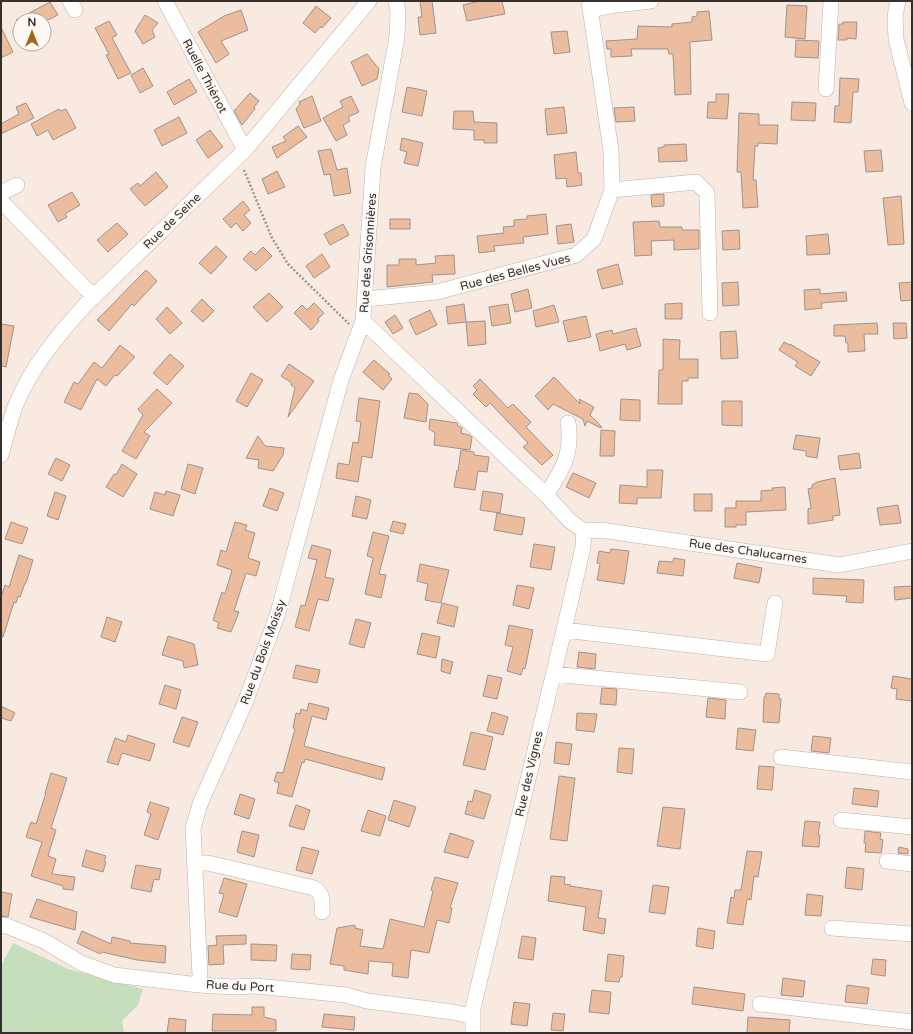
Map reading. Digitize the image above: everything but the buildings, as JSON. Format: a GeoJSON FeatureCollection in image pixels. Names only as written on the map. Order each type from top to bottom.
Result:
{"type":"FeatureCollection","features":[{"type":"Feature","properties":{"kind":"street","name":"Ruelle Thiénot"},"geometry":{"type":"LineString","coordinates":[[165,1],[240,154]]}},
{"type":"Feature","properties":{"kind":"street","name":"Rue de Seine"},"geometry":{"type":"LineString","coordinates":[[1,455],[17,403],[32,373],[48,349],[95,296],[240,154],[369,1]]}},
{"type":"Feature","properties":{"kind":"street","name":"Rue des Grisonnières"},"geometry":{"type":"LineString","coordinates":[[396,1],[398,12],[396,37],[373,167],[365,300],[361,328],[546,495],[570,521],[584,531]]}},
{"type":"Feature","properties":{"kind":"street"},"geometry":{"type":"LineString","coordinates":[[589,6],[618,5],[651,1]]}},
{"type":"Feature","properties":{"kind":"street"},"geometry":{"type":"LineString","coordinates":[[826,89],[831,1]]}},
{"type":"Feature","properties":{"kind":"street"},"geometry":{"type":"LineString","coordinates":[[898,1],[896,16],[896,39],[912,103]]}},
{"type":"Feature","properties":{"kind":"street","name":"Rue des Belles Vues"},"geometry":{"type":"LineString","coordinates":[[365,300],[437,292],[576,256],[594,239],[612,190],[612,150],[589,6]]}},
{"type":"Feature","properties":{"kind":"street"},"geometry":{"type":"LineString","coordinates":[[612,190],[696,182],[707,193],[710,313]]}},
{"type":"Feature","properties":{"kind":"street"},"geometry":{"type":"LineString","coordinates":[[1,193],[17,185]]}},
{"type":"Feature","properties":{"kind":"street"},"geometry":{"type":"LineString","coordinates":[[1,201],[85,288],[95,296]]}},
{"type":"Feature","properties":{"kind":"street","name":"Rue du Bois Moissy"},"geometry":{"type":"LineString","coordinates":[[199,985],[193,828],[200,804],[245,704],[278,613],[339,387],[361,328]]}},
{"type":"Feature","properties":{"kind":"street"},"geometry":{"type":"LineString","coordinates":[[546,495],[560,475],[568,456],[570,434],[568,423]]}},
{"type":"Feature","properties":{"kind":"street","name":"Rue des Chalucarnes"},"geometry":{"type":"LineString","coordinates":[[584,531],[601,530],[839,565],[912,551]]}},
{"type":"Feature","properties":{"kind":"street","name":"Rue des Vignes"},"geometry":{"type":"LineString","coordinates":[[473,1016],[473,1008],[583,547],[584,531]]}},
{"type":"Feature","properties":{"kind":"street"},"geometry":{"type":"LineString","coordinates":[[563,634],[767,654],[775,603]]}},
{"type":"Feature","properties":{"kind":"street"},"geometry":{"type":"LineString","coordinates":[[563,634],[685,654]]}},
{"type":"Feature","properties":{"kind":"street"},"geometry":{"type":"LineString","coordinates":[[553,674],[740,692]]}},
{"type":"Feature","properties":{"kind":"street"},"geometry":{"type":"LineString","coordinates":[[782,757],[912,772]]}},
{"type":"Feature","properties":{"kind":"street"},"geometry":{"type":"LineString","coordinates":[[836,772],[912,780]]}},
{"type":"Feature","properties":{"kind":"street"},"geometry":{"type":"LineString","coordinates":[[841,820],[912,827]]}},
{"type":"Feature","properties":{"kind":"street"},"geometry":{"type":"LineString","coordinates":[[887,862],[912,864]]}},
{"type":"Feature","properties":{"kind":"street"},"geometry":{"type":"LineString","coordinates":[[195,863],[208,863],[314,888],[320,892],[322,912]]}},
{"type":"Feature","properties":{"kind":"street","name":"Rue du Port"},"geometry":{"type":"LineString","coordinates":[[1,925],[44,941],[81,963],[114,975],[199,985],[232,987],[256,986],[346,995],[367,1001],[473,1016]]}},
{"type":"Feature","properties":{"kind":"street"},"geometry":{"type":"LineString","coordinates":[[832,928],[912,934]]}},
{"type":"Feature","properties":{"kind":"street"},"geometry":{"type":"LineString","coordinates":[[760,1004],[912,1022]]}},
{"type":"Feature","properties":{"kind":"street"},"geometry":{"type":"LineString","coordinates":[[473,1016],[473,1033]]}},
{"type":"Feature","properties":{"kind":"path"},"geometry":{"type":"LineString","coordinates":[[240,154],[245,171],[272,238],[288,264],[361,328]]}},
{"type":"Feature","properties":{"kind":"green space"},"geometry":{"type":"Polygon","coordinates":[[[13,943],[68,969],[143,989],[138,1005],[122,1021],[124,1033],[1,1033],[1,966],[13,943]]]}}]}
